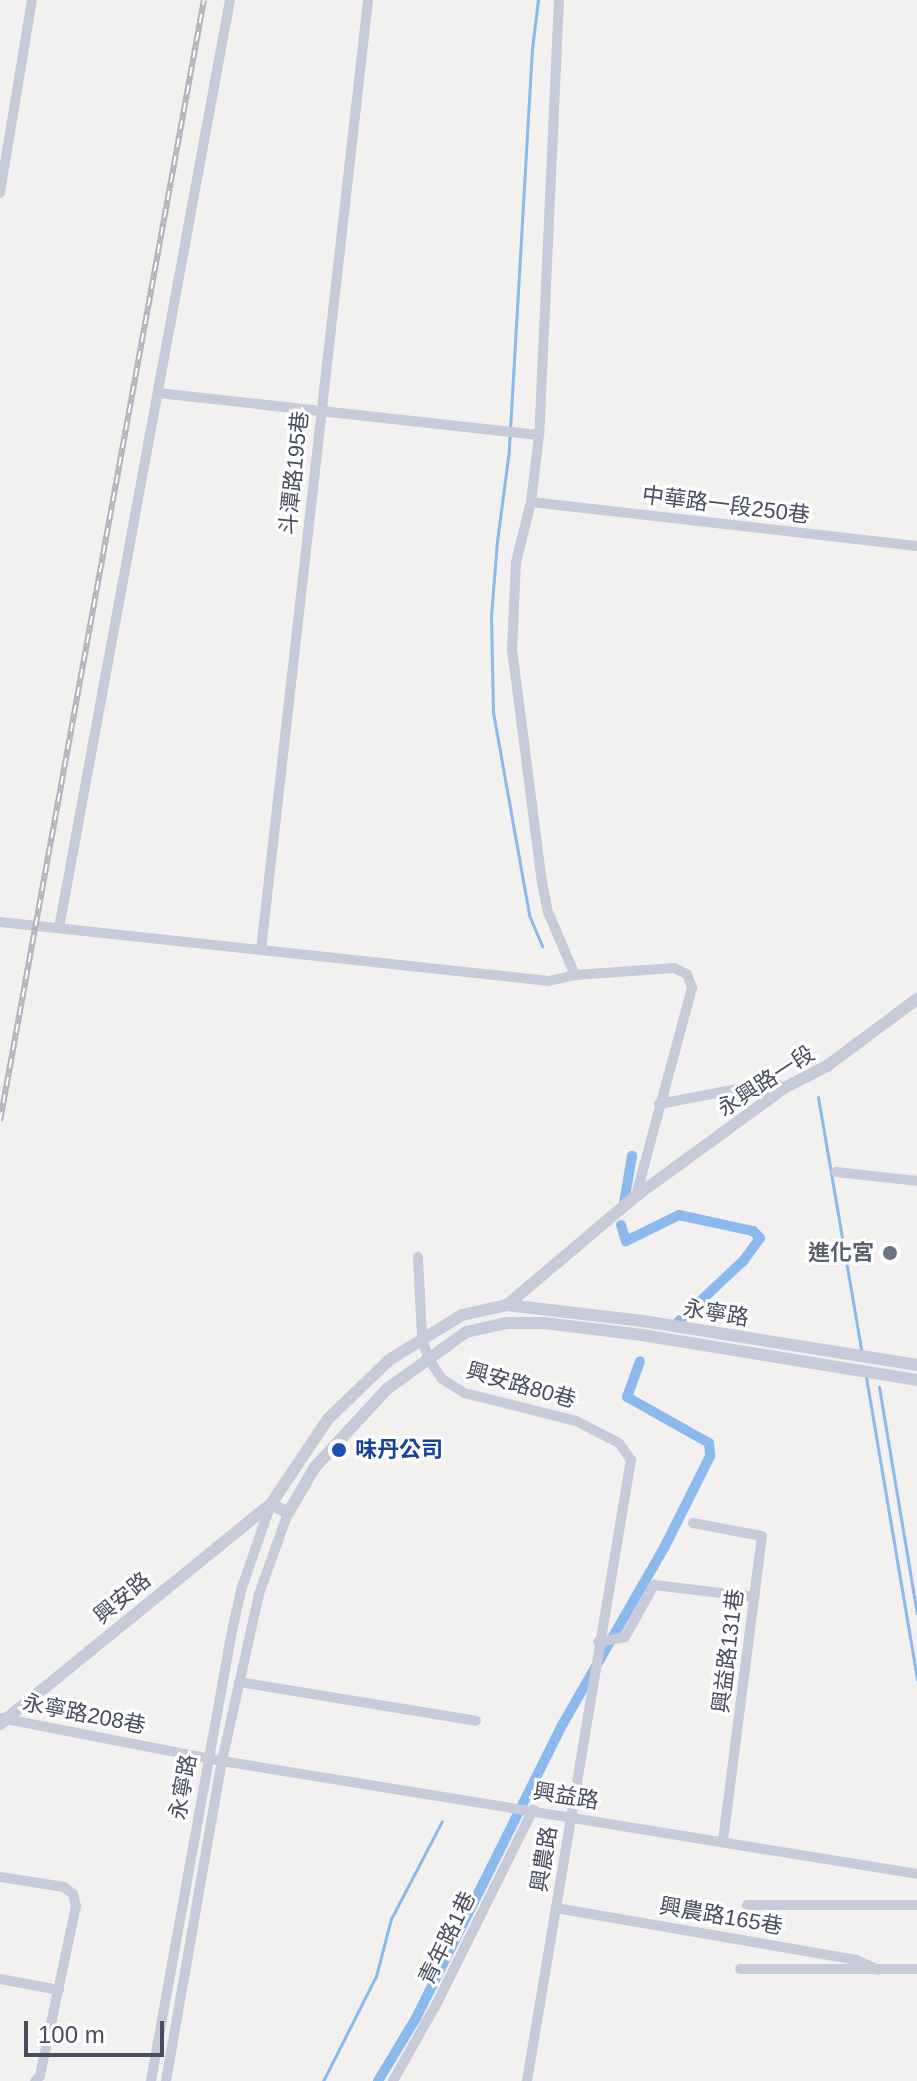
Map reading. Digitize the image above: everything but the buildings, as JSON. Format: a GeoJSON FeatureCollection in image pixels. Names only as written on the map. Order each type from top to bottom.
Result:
{"type":"FeatureCollection","features":[{"type":"Feature","properties":{"kind":"street"},"geometry":{"type":"LineString","coordinates":[[0,193],[32,0]]}},
{"type":"Feature","properties":{"kind":"street"},"geometry":{"type":"LineString","coordinates":[[59,928],[230,0]]}},
{"type":"Feature","properties":{"kind":"street","name":"斗潭路195巷"},"geometry":{"type":"LineString","coordinates":[[261,950],[368,0]]}},
{"type":"Feature","properties":{"kind":"street"},"geometry":{"type":"LineString","coordinates":[[559,0],[539,435],[531,502],[516,562],[512,596],[516,700],[534,799],[545,897],[575,975]]}},
{"type":"Feature","properties":{"kind":"street"},"geometry":{"type":"LineString","coordinates":[[158,393],[539,435]]}},
{"type":"Feature","properties":{"kind":"street","name":"中華路一段250巷"},"geometry":{"type":"LineString","coordinates":[[531,502],[917,546]]}},
{"type":"Feature","properties":{"kind":"street"},"geometry":{"type":"LineString","coordinates":[[0,922],[549,981],[575,975],[663,968],[687,974],[692,988],[636,1196]]}},
{"type":"Feature","properties":{"kind":"street","name":"永興路一段"},"geometry":{"type":"LineString","coordinates":[[636,1196],[784,1088],[827,1066],[917,999]]}},
{"type":"Feature","properties":{"kind":"street"},"geometry":{"type":"LineString","coordinates":[[659,1104],[753,1086],[776,1084],[784,1088]]}},
{"type":"Feature","properties":{"kind":"street"},"geometry":{"type":"LineString","coordinates":[[836,1172],[917,1181]]}},
{"type":"Feature","properties":{"kind":"street","name":"興安路"},"geometry":{"type":"LineString","coordinates":[[2,1721],[271,1504],[328,1419],[368,1378],[422,1337],[462,1315],[507,1305],[636,1196]]}},
{"type":"Feature","properties":{"kind":"street","name":"興安路80巷"},"geometry":{"type":"LineString","coordinates":[[418,1257],[422,1337],[428,1358],[442,1379],[464,1393],[576,1421],[619,1443],[631,1460],[598,1642]]}},
{"type":"Feature","properties":{"kind":"street"},"geometry":{"type":"LineString","coordinates":[[271,1504],[288,1513],[315,1467],[364,1411],[428,1358],[466,1332],[507,1323],[507,1305]]}},
{"type":"Feature","properties":{"kind":"street","name":"永寧路"},"geometry":{"type":"LineString","coordinates":[[507,1305],[616,1317],[917,1365]]}},
{"type":"Feature","properties":{"kind":"street","name":"永寧路"},"geometry":{"type":"LineString","coordinates":[[507,1323],[544,1323],[642,1335],[917,1380]]}},
{"type":"Feature","properties":{"kind":"street","name":"永寧路"},"geometry":{"type":"LineString","coordinates":[[151,2081],[241,1590],[271,1504]]}},
{"type":"Feature","properties":{"kind":"street","name":"永寧路"},"geometry":{"type":"LineString","coordinates":[[166,2081],[222,1761],[259,1594],[288,1513]]}},
{"type":"Feature","properties":{"kind":"street","name":"興益路131巷"},"geometry":{"type":"LineString","coordinates":[[693,1523],[762,1536],[723,1840]]}},
{"type":"Feature","properties":{"kind":"street"},"geometry":{"type":"LineString","coordinates":[[598,1642],[625,1637],[654,1585],[754,1597]]}},
{"type":"Feature","properties":{"kind":"street","name":"興農路"},"geometry":{"type":"LineString","coordinates":[[527,2081],[598,1642]]}},
{"type":"Feature","properties":{"kind":"street"},"geometry":{"type":"LineString","coordinates":[[239,1682],[476,1721]]}},
{"type":"Feature","properties":{"kind":"street","name":"永寧路208巷"},"geometry":{"type":"LineString","coordinates":[[2,1721],[208,1758]]}},
{"type":"Feature","properties":{"kind":"street","name":"興益路"},"geometry":{"type":"LineString","coordinates":[[208,1758],[917,1874]]}},
{"type":"Feature","properties":{"kind":"street","name":"青年路1巷"},"geometry":{"type":"LineString","coordinates":[[393,2081],[437,2003],[533,1810]]}},
{"type":"Feature","properties":{"kind":"street"},"geometry":{"type":"LineString","coordinates":[[0,1877],[64,1887],[73,1894],[76,1906],[40,2076],[35,2081]]}},
{"type":"Feature","properties":{"kind":"street"},"geometry":{"type":"LineString","coordinates":[[747,1905],[917,1905]]}},
{"type":"Feature","properties":{"kind":"street","name":"興農路165巷"},"geometry":{"type":"LineString","coordinates":[[556,1908],[857,1960],[878,1970]]}},
{"type":"Feature","properties":{"kind":"street"},"geometry":{"type":"LineString","coordinates":[[740,1969],[917,1969]]}},
{"type":"Feature","properties":{"kind":"street"},"geometry":{"type":"LineString","coordinates":[[0,1979],[59,1990]]}},
{"type":"Feature","properties":{"kind":"waterway"},"geometry":{"type":"LineString","coordinates":[[538,0],[532,48],[509,450],[491,616],[493,712],[529,915],[542,946]]}},
{"type":"Feature","properties":{"kind":"waterway"},"geometry":{"type":"LineString","coordinates":[[818,1097],[862,1354]]}},
{"type":"Feature","properties":{"kind":"waterway"},"geometry":{"type":"LineString","coordinates":[[624,1203],[632,1156]]}},
{"type":"Feature","properties":{"kind":"waterway"},"geometry":{"type":"LineString","coordinates":[[621,1225],[626,1241],[679,1215],[753,1231],[760,1238],[743,1261],[678,1322]]}},
{"type":"Feature","properties":{"kind":"waterway"},"geometry":{"type":"LineString","coordinates":[[378,2081],[416,2018],[561,1727],[665,1546],[710,1456],[709,1443],[627,1397],[640,1361]]}},
{"type":"Feature","properties":{"kind":"waterway"},"geometry":{"type":"LineString","coordinates":[[866,1377],[917,1680]]}},
{"type":"Feature","properties":{"kind":"waterway"},"geometry":{"type":"LineString","coordinates":[[879,1387],[917,1614]]}},
{"type":"Feature","properties":{"kind":"waterway"},"geometry":{"type":"LineString","coordinates":[[323,2081],[376,1976],[391,1919],[442,1821]]}},
{"type":"Feature","properties":{"kind":"railway"},"geometry":{"type":"LineString","coordinates":[[0,1121],[204,0]]}},
{"type":"Feature","properties":{"kind":"place","name":"進化宮"},"geometry":{"type":"Point","coordinates":[890,1253]}},
{"type":"Feature","properties":{"kind":"place","name":"味丹公司"},"geometry":{"type":"Point","coordinates":[339,1450]}}]}
